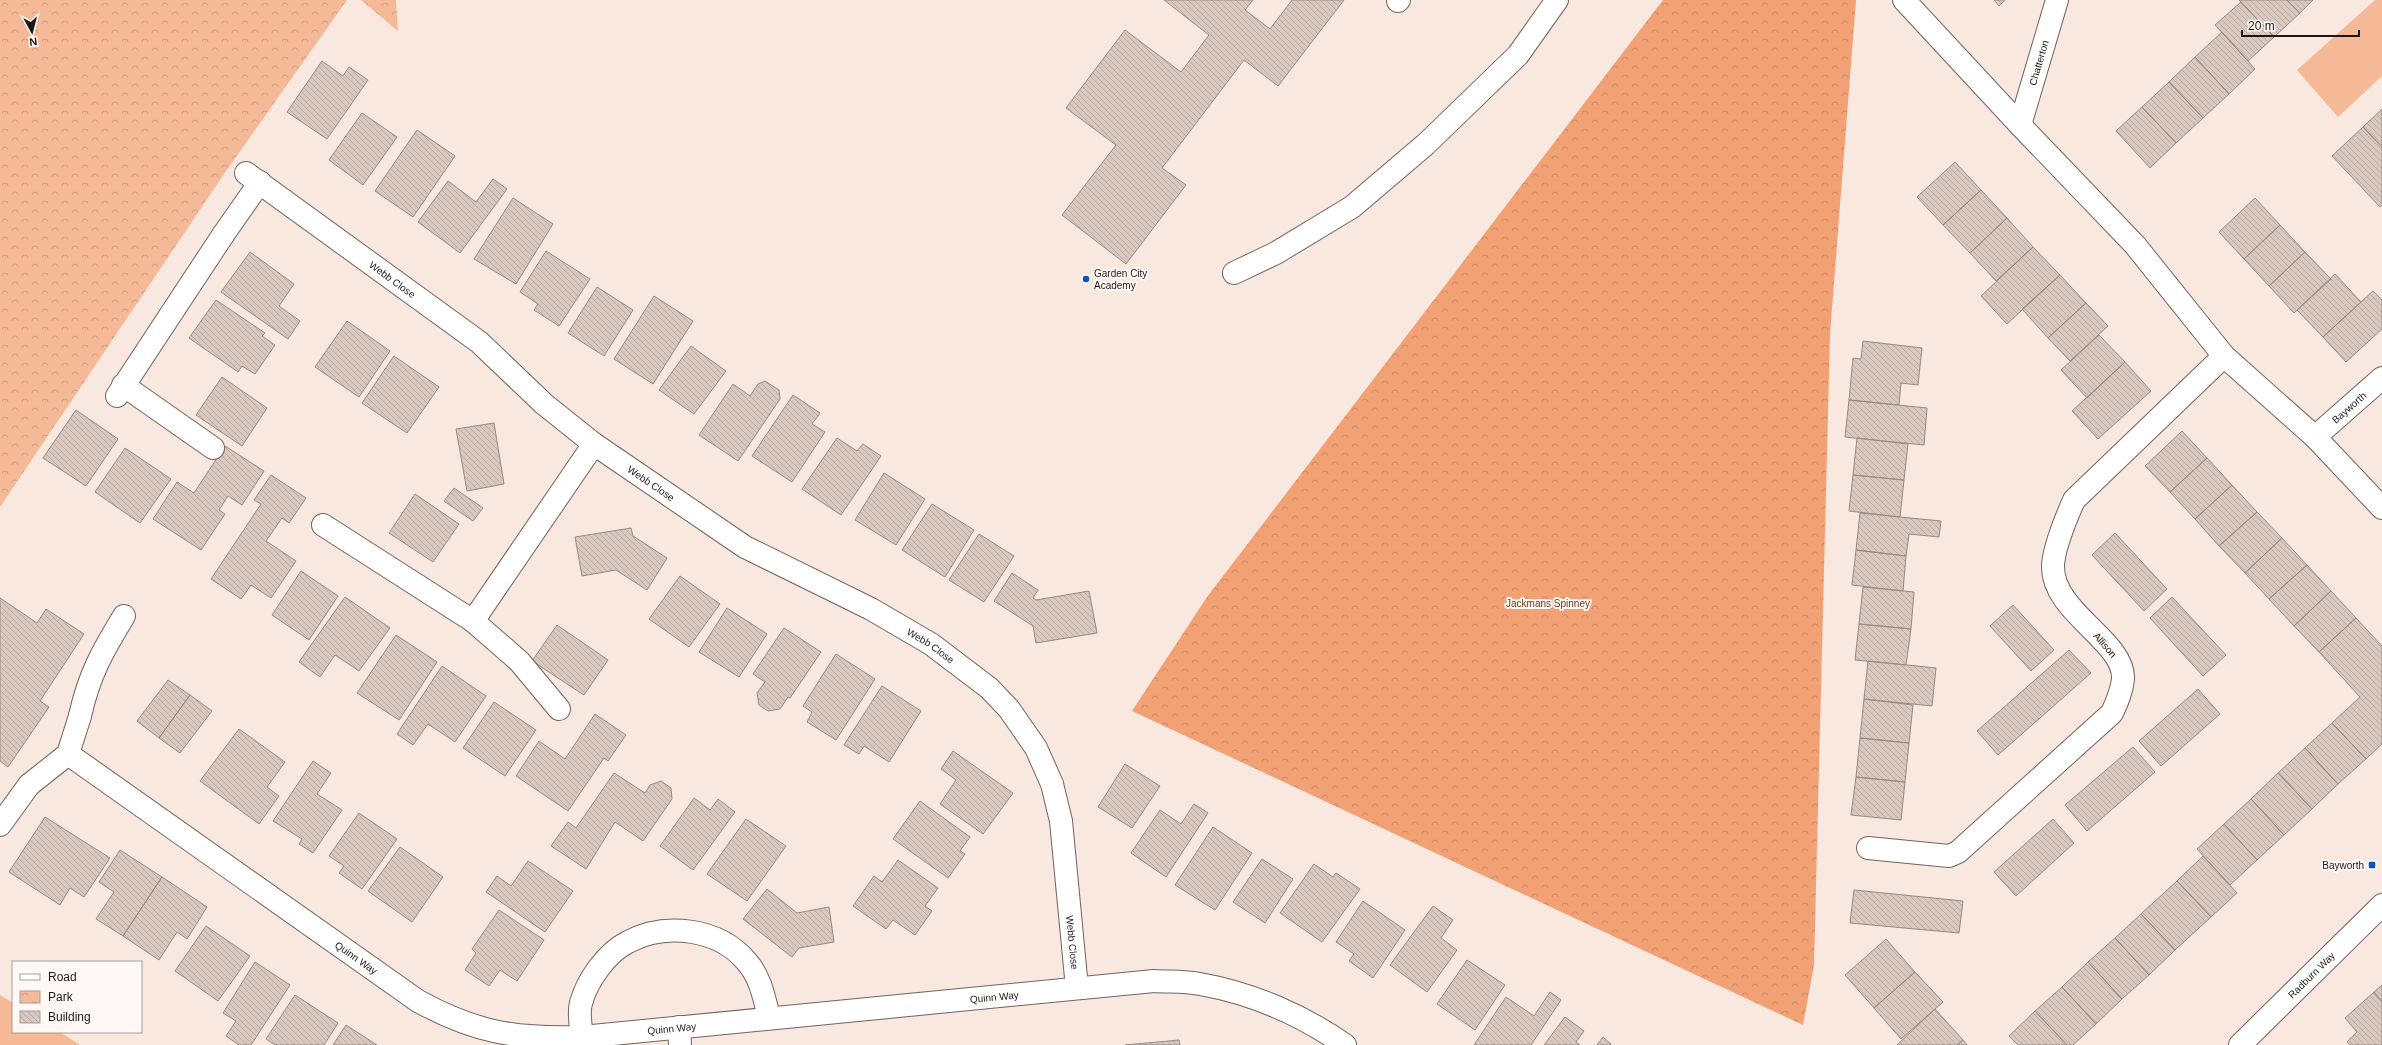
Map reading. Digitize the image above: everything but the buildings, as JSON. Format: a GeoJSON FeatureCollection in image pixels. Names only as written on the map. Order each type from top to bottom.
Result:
{"type":"FeatureCollection","features":[{"type":"Feature","properties":{"kind":"street"},"geometry":{"type":"LineString","coordinates":[[1234,274],[1276,253],[1352,207],[1426,144],[1518,55],[1557,0]]}},
{"type":"Feature","properties":{"kind":"street"},"geometry":{"type":"LineString","coordinates":[[1904,0],[2020,125],[2135,245],[2224,356],[2315,437],[2382,508]]}},
{"type":"Feature","properties":{"kind":"street","name":"Chatterton"},"geometry":{"type":"LineString","coordinates":[[2020,125],[2057,0]]}},
{"type":"Feature","properties":{"kind":"street","name":"Webb Close"},"geometry":{"type":"LineString","coordinates":[[213,448],[120,390],[223,235],[253,178],[479,342],[544,404],[594,444],[744,547],[870,609],[931,644],[989,688],[1009,709],[1036,748],[1053,791],[1061,821],[1078,988]]}},
{"type":"Feature","properties":{"kind":"street","name":"Allison"},"geometry":{"type":"LineString","coordinates":[[1868,848],[1949,856],[1958,852],[2112,713],[2122,688],[2123,677],[2120,664],[2114,654],[2064,600],[2057,585],[2053,567],[2062,524],[2074,500],[2224,356]]}},
{"type":"Feature","properties":{"kind":"street","name":"Bayworth"},"geometry":{"type":"LineString","coordinates":[[2315,437],[2382,378]]}},
{"type":"Feature","properties":{"kind":"street"},"geometry":{"type":"LineString","coordinates":[[473,621],[594,444]]}},
{"type":"Feature","properties":{"kind":"street"},"geometry":{"type":"LineString","coordinates":[[323,525],[473,621],[518,661],[559,709]]}},
{"type":"Feature","properties":{"kind":"street"},"geometry":{"type":"LineString","coordinates":[[0,825],[29,784],[68,754],[80,716],[86,686],[98,658],[124,616]]}},
{"type":"Feature","properties":{"kind":"street","name":"Quinn Way"},"geometry":{"type":"LineString","coordinates":[[68,754],[418,1001],[449,1018],[480,1029],[511,1035],[544,1038],[582,1036],[679,1036],[769,1017],[1154,981],[1198,984],[1242,994],[1318,1027],[1345,1045]]}},
{"type":"Feature","properties":{"kind":"street","name":"Radburn Way"},"geometry":{"type":"LineString","coordinates":[[2240,1045],[2382,905]]}},
{"type":"Feature","properties":{"kind":"street"},"geometry":{"type":"LineString","coordinates":[[582,1036],[580,1005],[589,985],[606,959],[627,942],[655,932],[682,931],[706,934],[727,944],[747,961],[759,980],[769,1017]]}},
{"type":"Feature","properties":{"kind":"green space"},"geometry":{"type":"Polygon","coordinates":[[[0,0],[347,0],[224,174],[0,507],[0,0]]]}},
{"type":"Feature","properties":{"kind":"green space"},"geometry":{"type":"Polygon","coordinates":[[[361,0],[396,0],[398,31],[361,0]]]}},
{"type":"Feature","properties":{"kind":"green space","name":"Jackmans Spinney"},"geometry":{"type":"Polygon","coordinates":[[[1663,0],[1856,0],[1830,334],[1814,965],[1803,1025],[1132,711],[1207,597],[1663,0]]]}},
{"type":"Feature","properties":{"kind":"green space"},"geometry":{"type":"Polygon","coordinates":[[[2375,0],[2382,0],[2382,76],[2338,117],[2297,70],[2375,0]]]}},
{"type":"Feature","properties":{"kind":"green space"},"geometry":{"type":"Polygon","coordinates":[[[0,995],[12,1002],[12,1033],[62,1033],[80,1045],[0,1045],[0,995]]]}},
{"type":"Feature","properties":{"kind":"place","name":"Garden City Academy"},"geometry":{"type":"Point","coordinates":[1086,279]}},
{"type":"Feature","properties":{"kind":"place","name":"Bayworth"},"geometry":{"type":"Point","coordinates":[2372,865]}}]}
